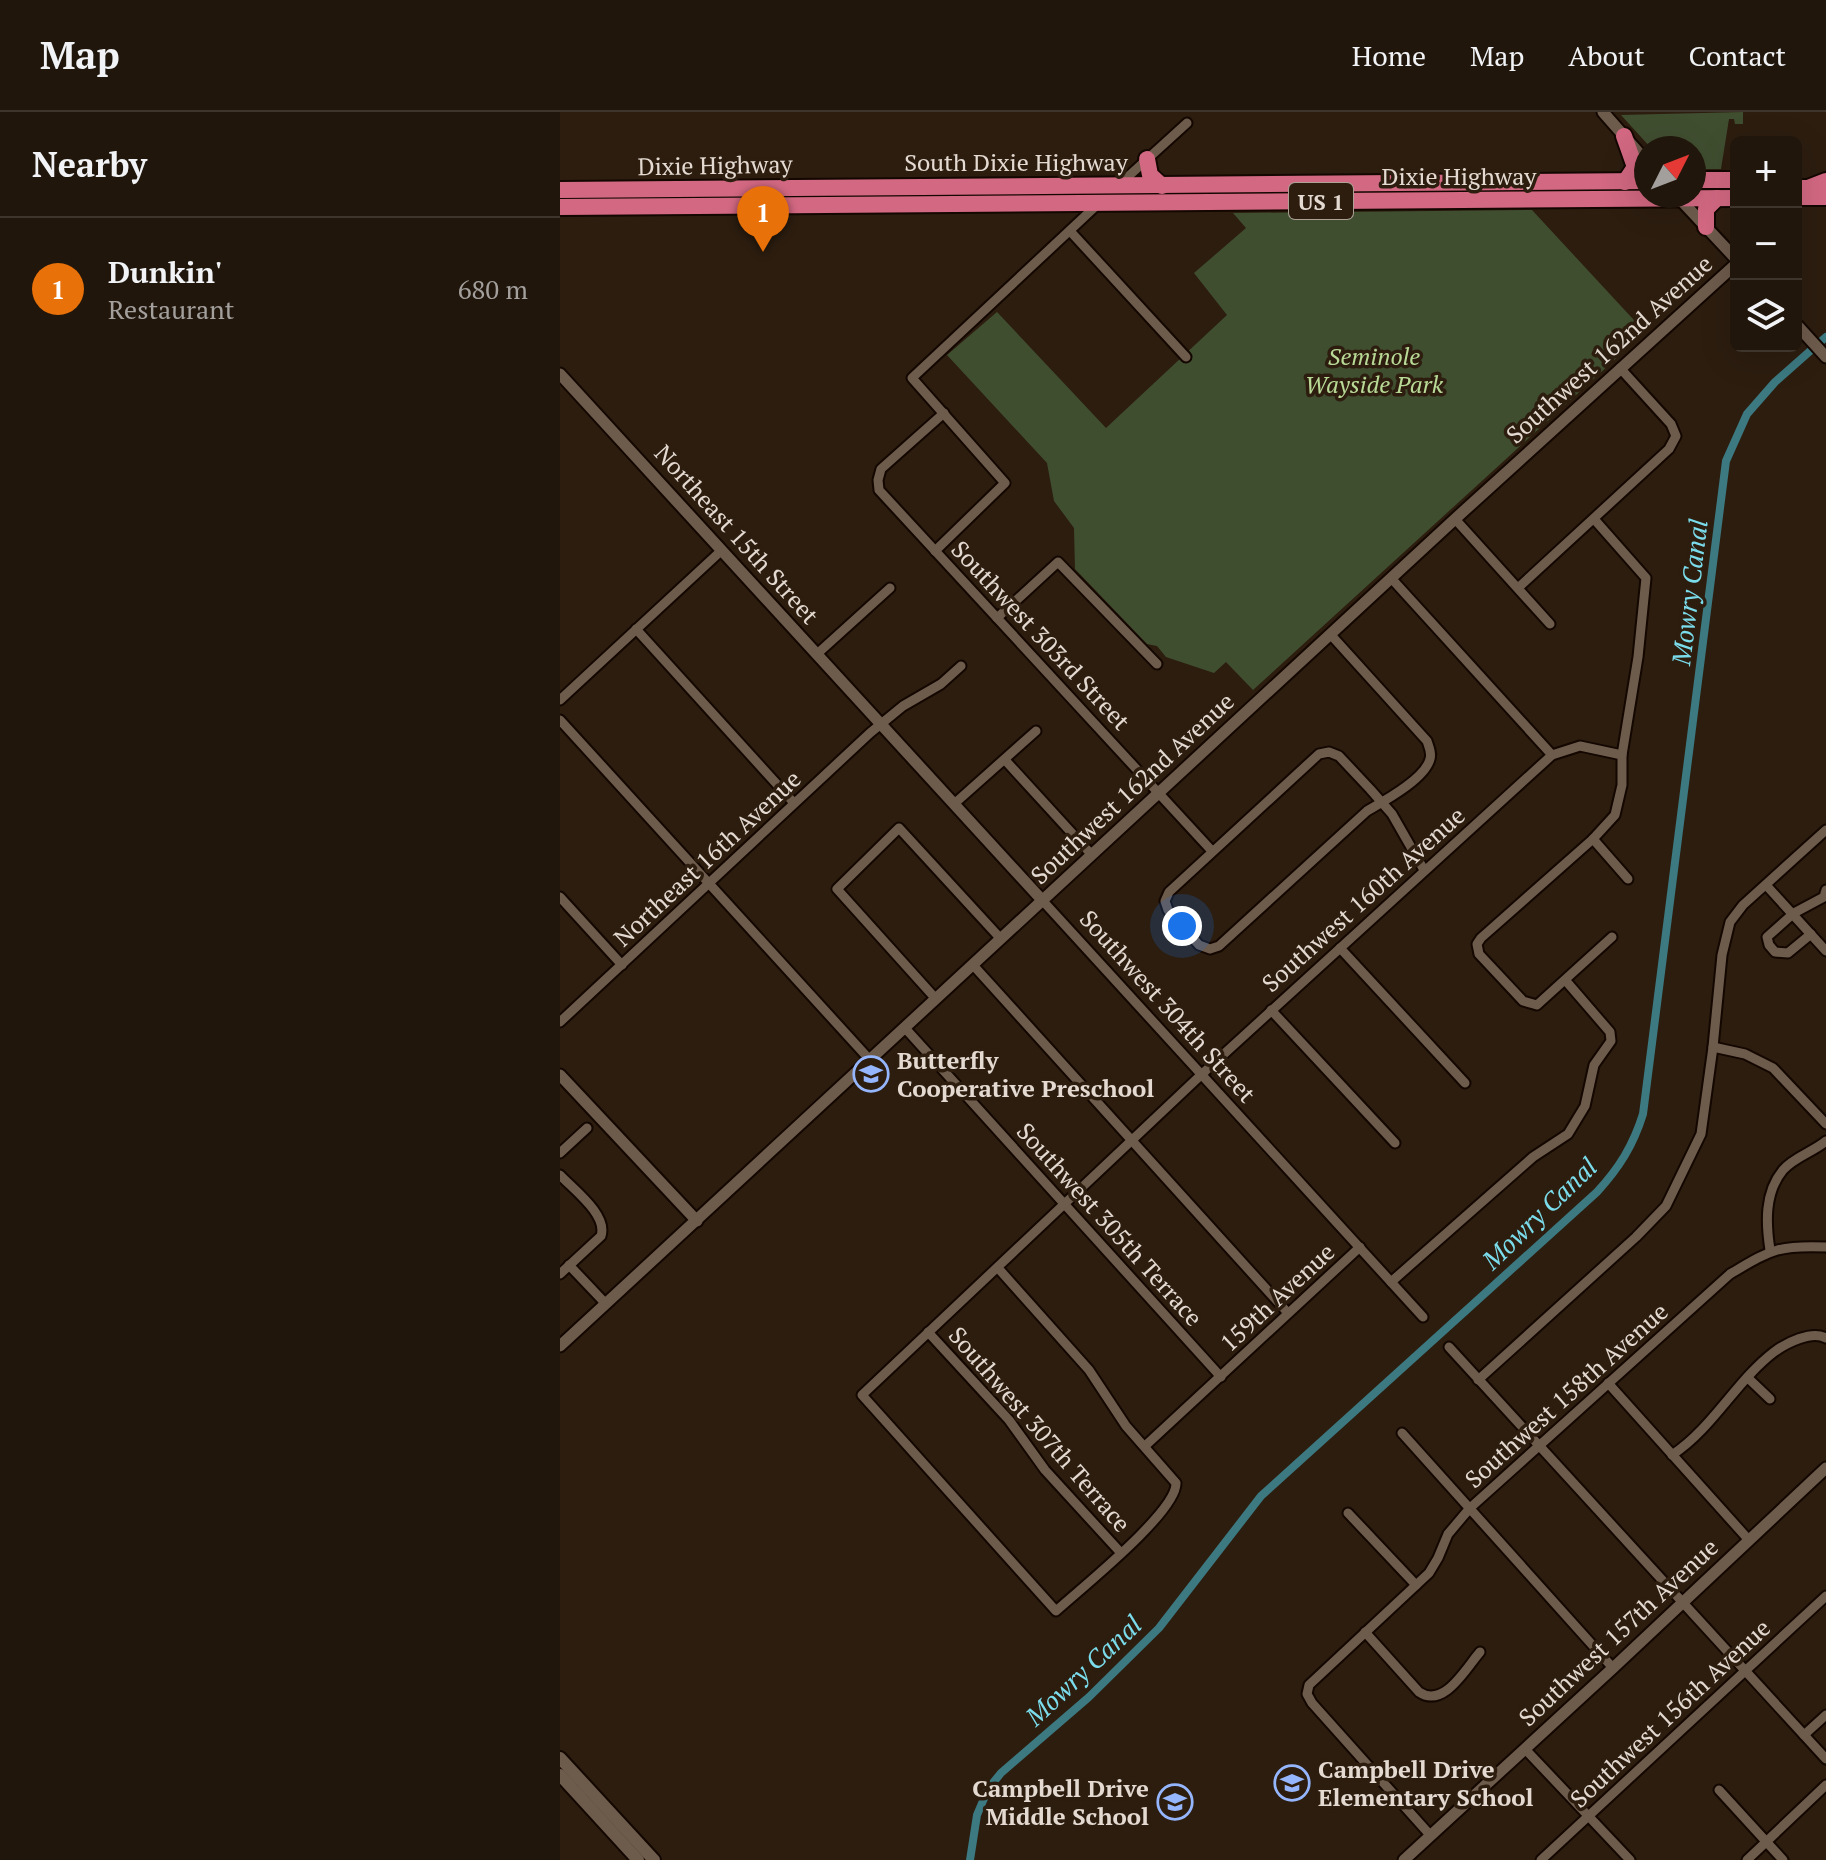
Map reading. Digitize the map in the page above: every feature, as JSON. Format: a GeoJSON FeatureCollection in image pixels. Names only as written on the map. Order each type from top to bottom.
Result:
{"type":"FeatureCollection","features":[{"type":"Feature","properties":{"kind":"highway"},"geometry":{"type":"LineString","coordinates":[[1624,136],[1635,167],[1625,182]]}},
{"type":"Feature","properties":{"kind":"highway"},"geometry":{"type":"LineString","coordinates":[[1099,203],[1112,195],[1159,194],[1167,186],[1148,171],[1147,159]]}},
{"type":"Feature","properties":{"kind":"highway"},"geometry":{"type":"LineString","coordinates":[[1706,180],[1730,180]]}},
{"type":"Feature","properties":{"kind":"highway"},"geometry":{"type":"LineString","coordinates":[[1802,180],[1826,180]]}},
{"type":"Feature","properties":{"kind":"highway"},"geometry":{"type":"LineString","coordinates":[[1802,188],[1826,180]]}},
{"type":"Feature","properties":{"kind":"highway"},"geometry":{"type":"LineString","coordinates":[[1397,201],[1398,196],[1406,191],[1482,191],[1508,182]]}},
{"type":"Feature","properties":{"kind":"highway","name":"Dixie Highway"},"geometry":{"type":"LineString","coordinates":[[1209,185],[1634,182]]}},
{"type":"Feature","properties":{"kind":"highway"},"geometry":{"type":"LineString","coordinates":[[1271,202],[1297,193],[1380,191],[1387,183]]}},
{"type":"Feature","properties":{"kind":"highway"},"geometry":{"type":"LineString","coordinates":[[1049,203],[1061,195],[1105,191],[1118,185]]}},
{"type":"Feature","properties":{"kind":"highway","name":"South Dixie Highway"},"geometry":{"type":"LineString","coordinates":[[863,188],[1209,185]]}},
{"type":"Feature","properties":{"kind":"highway"},"geometry":{"type":"LineString","coordinates":[[754,206],[755,199],[760,197],[836,196],[863,188]]}},
{"type":"Feature","properties":{"kind":"highway","name":"Dixie Highway"},"geometry":{"type":"LineString","coordinates":[[560,190],[863,188]]}},
{"type":"Feature","properties":{"kind":"highway"},"geometry":{"type":"LineString","coordinates":[[1706,189],[1730,188]]}},
{"type":"Feature","properties":{"kind":"highway"},"geometry":{"type":"LineString","coordinates":[[622,207],[645,199],[720,198],[728,189]]}},
{"type":"Feature","properties":{"kind":"highway"},"geometry":{"type":"LineString","coordinates":[[1508,200],[1534,192],[1634,189]]}},
{"type":"Feature","properties":{"kind":"highway"},"geometry":{"type":"LineString","coordinates":[[1802,197],[1826,197]]}},
{"type":"Feature","properties":{"kind":"highway","name":"Dixie Highway"},"geometry":{"type":"LineString","coordinates":[[1134,203],[1634,198]]}},
{"type":"Feature","properties":{"kind":"highway","name":"Dixie Highway"},"geometry":{"type":"LineString","coordinates":[[1706,198],[1730,198]]}},
{"type":"Feature","properties":{"kind":"highway"},"geometry":{"type":"LineString","coordinates":[[1706,227],[1706,209],[1717,198]]}},
{"type":"Feature","properties":{"kind":"highway","name":"Dixie Highway"},"geometry":{"type":"LineString","coordinates":[[560,207],[1049,203]]}},
{"type":"Feature","properties":{"kind":"highway","name":"South Dixie Highway"},"geometry":{"type":"LineString","coordinates":[[1049,203],[1134,203]]}},
{"type":"Feature","properties":{"kind":"main road"},"geometry":{"type":"LineString","coordinates":[[560,1758],[654,1860]]}},
{"type":"Feature","properties":{"kind":"main road"},"geometry":{"type":"LineString","coordinates":[[560,1775],[638,1860]]}},
{"type":"Feature","properties":{"kind":"street"},"geometry":{"type":"LineString","coordinates":[[1603,112],[1634,147]]}},
{"type":"Feature","properties":{"kind":"street"},"geometry":{"type":"LineString","coordinates":[[1118,185],[1187,123]]}},
{"type":"Feature","properties":{"kind":"street"},"geometry":{"type":"LineString","coordinates":[[935,551],[1005,483],[912,378],[1099,203]]}},
{"type":"Feature","properties":{"kind":"street"},"geometry":{"type":"LineString","coordinates":[[1689,208],[1730,254]]}},
{"type":"Feature","properties":{"kind":"street"},"geometry":{"type":"LineString","coordinates":[[1070,231],[1186,357]]}},
{"type":"Feature","properties":{"kind":"street","name":"Southwest 162nd Avenue"},"geometry":{"type":"LineString","coordinates":[[560,1346],[1730,267]]}},
{"type":"Feature","properties":{"kind":"street"},"geometry":{"type":"LineString","coordinates":[[1802,331],[1825,355]]}},
{"type":"Feature","properties":{"kind":"street"},"geometry":{"type":"LineString","coordinates":[[1518,588],[1669,449],[1676,436],[1671,424],[1620,368]]}},
{"type":"Feature","properties":{"kind":"street","name":"Northeast 15th Street"},"geometry":{"type":"LineString","coordinates":[[560,374],[881,724]]}},
{"type":"Feature","properties":{"kind":"street","name":"Southwest 303rd Street"},"geometry":{"type":"LineString","coordinates":[[944,413],[881,469],[879,490],[1212,851]]}},
{"type":"Feature","properties":{"kind":"street"},"geometry":{"type":"LineString","coordinates":[[1455,519],[1550,624]]}},
{"type":"Feature","properties":{"kind":"street"},"geometry":{"type":"LineString","coordinates":[[1594,519],[1646,578],[1638,657],[1622,755],[1622,785],[1615,815],[1593,839],[1477,944],[1479,954],[1523,1001],[1537,1005],[1612,937]]}},
{"type":"Feature","properties":{"kind":"street"},"geometry":{"type":"LineString","coordinates":[[560,700],[722,550]]}},
{"type":"Feature","properties":{"kind":"street"},"geometry":{"type":"LineString","coordinates":[[997,618],[1058,562],[1157,664]]}},
{"type":"Feature","properties":{"kind":"street"},"geometry":{"type":"LineString","coordinates":[[1391,578],[1552,755],[1580,746],[1622,755]]}},
{"type":"Feature","properties":{"kind":"street"},"geometry":{"type":"LineString","coordinates":[[817,654],[890,588]]}},
{"type":"Feature","properties":{"kind":"street"},"geometry":{"type":"LineString","coordinates":[[636,629],[794,803]]}},
{"type":"Feature","properties":{"kind":"street"},"geometry":{"type":"LineString","coordinates":[[1331,635],[1427,741],[1432,756],[1427,766],[1403,789],[1382,802],[1367,811],[1219,946],[1210,949],[1199,945],[1168,910],[1165,901],[1169,892],[1319,754],[1329,752],[1339,756],[1382,802],[1392,814],[1424,870]]}},
{"type":"Feature","properties":{"kind":"street","name":"Northeast 16th Avenue"},"geometry":{"type":"LineString","coordinates":[[560,1022],[881,724],[903,706],[941,684],[961,666]]}},
{"type":"Feature","properties":{"kind":"street"},"geometry":{"type":"LineString","coordinates":[[560,720],[870,1060]]}},
{"type":"Feature","properties":{"kind":"street","name":"Southwest 304th Street"},"geometry":{"type":"LineString","coordinates":[[881,724],[1423,1317]]}},
{"type":"Feature","properties":{"kind":"street"},"geometry":{"type":"LineString","coordinates":[[954,804],[1036,731]]}},
{"type":"Feature","properties":{"kind":"street","name":"Southwest 160th Avenue"},"geometry":{"type":"LineString","coordinates":[[1064,1203],[1552,755]]}},
{"type":"Feature","properties":{"kind":"street"},"geometry":{"type":"LineString","coordinates":[[1005,760],[1091,854]]}},
{"type":"Feature","properties":{"kind":"street"},"geometry":{"type":"LineString","coordinates":[[936,999],[837,889],[899,828],[1001,939]]}},
{"type":"Feature","properties":{"kind":"street"},"geometry":{"type":"LineString","coordinates":[[1478,1380],[1666,1206],[1701,1134],[1726,933],[1730,922],[1743,905],[1826,830]]}},
{"type":"Feature","properties":{"kind":"street"},"geometry":{"type":"LineString","coordinates":[[1593,839],[1628,879]]}},
{"type":"Feature","properties":{"kind":"street"},"geometry":{"type":"LineString","coordinates":[[1766,885],[1826,951]]}},
{"type":"Feature","properties":{"kind":"street"},"geometry":{"type":"LineString","coordinates":[[1811,934],[1788,953],[1779,954],[1769,945],[1767,937],[1794,913],[1825,895]]}},
{"type":"Feature","properties":{"kind":"street"},"geometry":{"type":"LineString","coordinates":[[560,897],[622,965]]}},
{"type":"Feature","properties":{"kind":"street"},"geometry":{"type":"LineString","coordinates":[[1340,948],[1465,1083]]}},
{"type":"Feature","properties":{"kind":"street"},"geometry":{"type":"LineString","coordinates":[[973,965],[1288,1313]]}},
{"type":"Feature","properties":{"kind":"street"},"geometry":{"type":"LineString","coordinates":[[1391,1282],[1533,1157],[1568,1134],[1585,1106],[1594,1065],[1611,1041],[1610,1032],[1566,981]]}},
{"type":"Feature","properties":{"kind":"street"},"geometry":{"type":"LineString","coordinates":[[1271,1010],[1395,1143]]}},
{"type":"Feature","properties":{"kind":"street","name":"Southwest 305th Terrace"},"geometry":{"type":"LineString","coordinates":[[905,1028],[1221,1377]]}},
{"type":"Feature","properties":{"kind":"street"},"geometry":{"type":"LineString","coordinates":[[1713,1047],[1745,1054],[1773,1068],[1826,1124]]}},
{"type":"Feature","properties":{"kind":"street"},"geometry":{"type":"LineString","coordinates":[[560,1075],[697,1221]]}},
{"type":"Feature","properties":{"kind":"street"},"geometry":{"type":"LineString","coordinates":[[560,1153],[587,1128]]}},
{"type":"Feature","properties":{"kind":"street"},"geometry":{"type":"LineString","coordinates":[[1826,1141],[1783,1170],[1768,1204],[1765,1223],[1770,1250],[1793,1246],[1826,1247]]}},
{"type":"Feature","properties":{"kind":"street"},"geometry":{"type":"LineString","coordinates":[[560,1175],[601,1220],[603,1231],[560,1274]]}},
{"type":"Feature","properties":{"kind":"street"},"geometry":{"type":"LineString","coordinates":[[998,1268],[1089,1370],[1115,1412],[1176,1483],[1176,1490],[1158,1516],[1056,1611],[862,1395],[928,1332],[1037,1232],[1064,1203]]}},
{"type":"Feature","properties":{"kind":"street","name":"159th Avenue"},"geometry":{"type":"LineString","coordinates":[[1145,1446],[1360,1247]]}},
{"type":"Feature","properties":{"kind":"street","name":"Southwest 158th Avenue"},"geometry":{"type":"LineString","coordinates":[[1431,1836],[1308,1699],[1311,1682],[1432,1568],[1448,1534],[1470,1508],[1730,1274],[1770,1250]]}},
{"type":"Feature","properties":{"kind":"street"},"geometry":{"type":"LineString","coordinates":[[569,1265],[606,1304]]}},
{"type":"Feature","properties":{"kind":"street","name":"Southwest 307th Terrace"},"geometry":{"type":"LineString","coordinates":[[928,1332],[1009,1420],[1045,1470],[1121,1553]]}},
{"type":"Feature","properties":{"kind":"street"},"geometry":{"type":"LineString","coordinates":[[1672,1455],[1705,1428],[1775,1351],[1805,1336],[1824,1336]]}},
{"type":"Feature","properties":{"kind":"street"},"geometry":{"type":"LineString","coordinates":[[1449,1347],[1826,1759]]}},
{"type":"Feature","properties":{"kind":"street"},"geometry":{"type":"LineString","coordinates":[[1748,1378],[1770,1399]]}},
{"type":"Feature","properties":{"kind":"street"},"geometry":{"type":"LineString","coordinates":[[1608,1383],[1748,1539]]}},
{"type":"Feature","properties":{"kind":"street"},"geometry":{"type":"LineString","coordinates":[[1402,1433],[1613,1668]]}},
{"type":"Feature","properties":{"kind":"street","name":"Southwest 157th Avenue"},"geometry":{"type":"LineString","coordinates":[[1404,1860],[1526,1750],[1826,1468]]}},
{"type":"Feature","properties":{"kind":"street"},"geometry":{"type":"LineString","coordinates":[[1348,1513],[1416,1585]]}},
{"type":"Feature","properties":{"kind":"street","name":"Southwest 156th Avenue"},"geometry":{"type":"LineString","coordinates":[[1541,1860],[1826,1596]]}},
{"type":"Feature","properties":{"kind":"street"},"geometry":{"type":"LineString","coordinates":[[1365,1632],[1425,1696],[1438,1696],[1480,1652]]}},
{"type":"Feature","properties":{"kind":"street"},"geometry":{"type":"LineString","coordinates":[[1804,1735],[1826,1715]]}},
{"type":"Feature","properties":{"kind":"street"},"geometry":{"type":"LineString","coordinates":[[1526,1750],[1630,1860]]}},
{"type":"Feature","properties":{"kind":"street"},"geometry":{"type":"LineString","coordinates":[[1747,1860],[1826,1785]]}},
{"type":"Feature","properties":{"kind":"street"},"geometry":{"type":"LineString","coordinates":[[1719,1790],[1783,1860]]}},
{"type":"Feature","properties":{"kind":"green space"},"geometry":{"type":"Polygon","coordinates":[[[1743,112],[1743,124],[1735,124],[1734,119],[1729,119],[1721,169],[1706,169],[1706,136],[1640,136],[1621,115],[1743,112]]]}},
{"type":"Feature","properties":{"kind":"green space","name":"Seminole Wayside Park"},"geometry":{"type":"Polygon","coordinates":[[[1532,210],[1645,332],[1253,690],[1226,662],[1214,673],[1166,657],[1157,646],[1147,644],[1075,569],[1074,528],[1054,501],[1047,463],[947,355],[997,312],[1106,428],[1227,315],[1194,273],[1246,228],[1233,213],[1532,210]]]}},
{"type":"Feature","properties":{"kind":"waterway","name":"Mowry Canal"},"geometry":{"type":"LineString","coordinates":[[970,1860],[977,1815],[988,1789],[1001,1773],[1089,1697],[1159,1628],[1261,1496],[1597,1192],[1624,1156],[1643,1114],[1726,461],[1747,414],[1775,382],[1826,337]]}},
{"type":"Feature","properties":{"kind":"place","name":"Dunkin'"},"geometry":{"type":"Point","coordinates":[763,252]}},
{"type":"Feature","properties":{"kind":"place","name":"Butterfly Cooperative Preschool"},"geometry":{"type":"Point","coordinates":[871,1074]}},
{"type":"Feature","properties":{"kind":"place","name":"Campbell Drive Elementary School"},"geometry":{"type":"Point","coordinates":[1292,1783]}},
{"type":"Feature","properties":{"kind":"place","name":"Campbell Drive Middle School"},"geometry":{"type":"Point","coordinates":[1175,1802]}}]}
